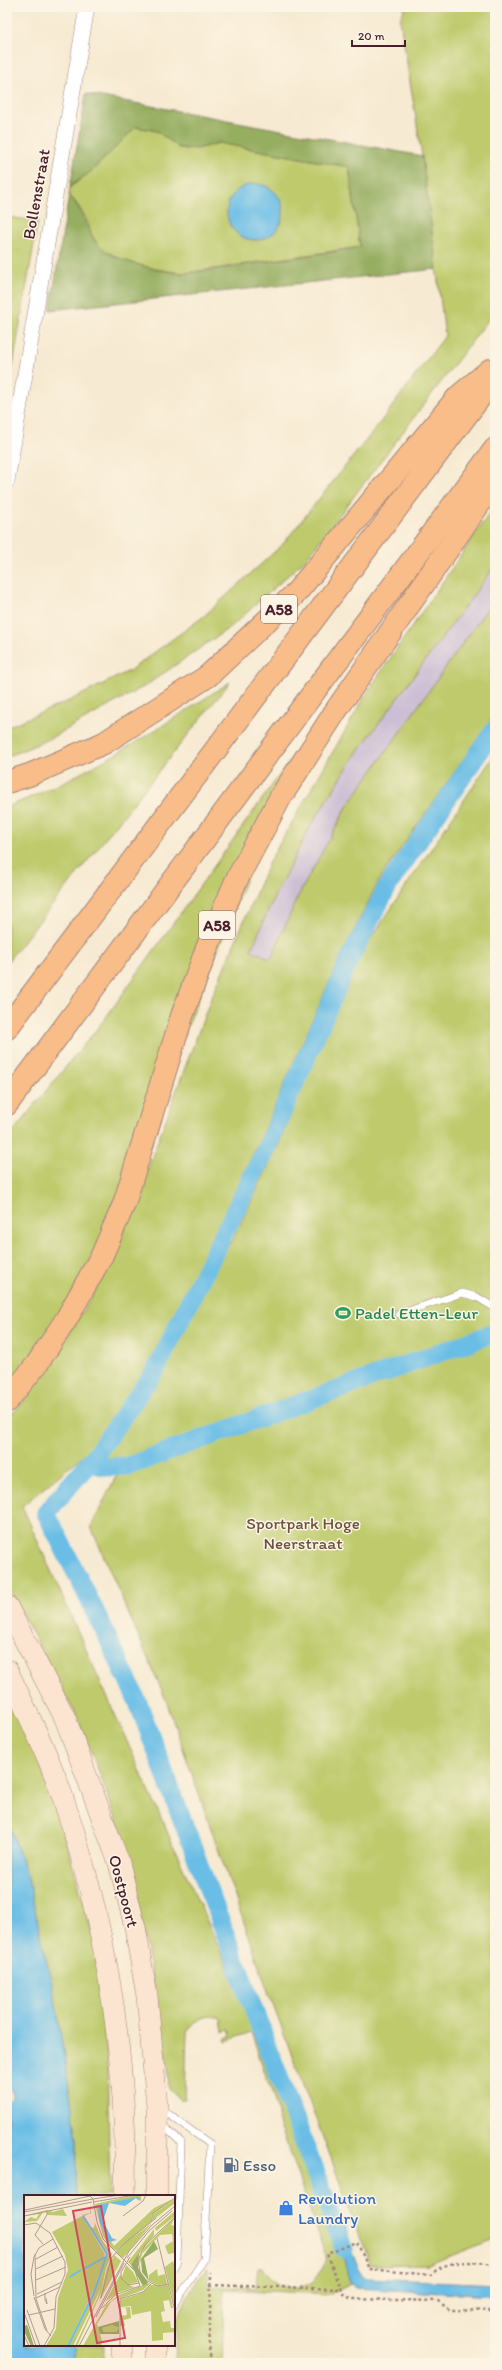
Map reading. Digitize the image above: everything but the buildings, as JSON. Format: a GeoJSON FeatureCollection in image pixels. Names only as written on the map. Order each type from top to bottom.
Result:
{"type":"FeatureCollection","features":[{"type":"Feature","properties":{"kind":"highway","name":"A58"},"geometry":{"type":"LineString","coordinates":[[7,782],[29,775],[104,743],[208,676],[295,594],[458,397],[495,365]]}},
{"type":"Feature","properties":{"kind":"highway","name":"A58"},"geometry":{"type":"LineString","coordinates":[[7,1028],[495,377]]}},
{"type":"Feature","properties":{"kind":"highway"},"geometry":{"type":"LineString","coordinates":[[7,1104],[495,449]]}},
{"type":"Feature","properties":{"kind":"highway","name":"A58"},"geometry":{"type":"LineString","coordinates":[[7,1401],[37,1364],[63,1325],[102,1255],[124,1204],[182,1016],[207,948],[236,881],[280,798],[337,709],[495,481]]}},
{"type":"Feature","properties":{"kind":"main road","name":"Oostpoort"},"geometry":{"type":"LineString","coordinates":[[7,1606],[65,1718],[119,1862],[135,1927],[147,1996],[157,2113],[156,2195]]}},
{"type":"Feature","properties":{"kind":"main road","name":"Oostpoort"},"geometry":{"type":"LineString","coordinates":[[7,1670],[37,1731],[63,1797],[88,1880],[109,1970],[122,2097],[125,2195]]}},
{"type":"Feature","properties":{"kind":"main road"},"geometry":{"type":"LineString","coordinates":[[122,2346],[122,2363]]}},
{"type":"Feature","properties":{"kind":"main road"},"geometry":{"type":"LineString","coordinates":[[155,2346],[155,2363]]}},
{"type":"Feature","properties":{"kind":"street","name":"Bollenstraat"},"geometry":{"type":"LineString","coordinates":[[7,481],[87,7]]}},
{"type":"Feature","properties":{"kind":"lane"},"geometry":{"type":"LineString","coordinates":[[399,1314],[462,1293],[477,1297],[495,1308]]}},
{"type":"Feature","properties":{"kind":"lane"},"geometry":{"type":"LineString","coordinates":[[157,2113],[210,2144],[204,2259],[175,2303]]}},
{"type":"Feature","properties":{"kind":"lane"},"geometry":{"type":"LineString","coordinates":[[157,2113],[181,2142],[177,2261],[175,2265]]}},
{"type":"Feature","properties":{"kind":"path"},"geometry":{"type":"LineString","coordinates":[[495,2264],[469,2262],[438,2267],[431,2275],[369,2269],[357,2242],[328,2254],[341,2289],[345,2296],[351,2299],[438,2301],[450,2310],[495,2311]]}},
{"type":"Feature","properties":{"kind":"path"},"geometry":{"type":"LineString","coordinates":[[204,2259],[211,2267],[209,2363]]}},
{"type":"Feature","properties":{"kind":"path"},"geometry":{"type":"LineString","coordinates":[[210,2285],[341,2289]]}},
{"type":"Feature","properties":{"kind":"shaded area"},"geometry":{"type":"Polygon","coordinates":[[[495,566],[495,598],[348,805],[297,898],[271,959],[251,950],[275,895],[311,825],[354,757],[495,566]]]}},
{"type":"Feature","properties":{"kind":"green space"},"geometry":{"type":"Polygon","coordinates":[[[405,7],[495,7],[495,311],[307,558],[232,626],[145,686],[49,739],[7,757],[7,727],[69,701],[129,671],[203,617],[282,545],[376,428],[445,336],[422,156],[400,20],[405,7]]]}},
{"type":"Feature","properties":{"kind":"green space"},"geometry":{"type":"Polygon","coordinates":[[[86,94],[422,156],[437,269],[50,310],[69,195],[79,208],[93,237],[102,248],[119,258],[154,269],[186,273],[207,271],[360,247],[349,167],[219,143],[198,149],[179,148],[157,131],[136,127],[93,170],[70,187],[86,94]]]}},
{"type":"Feature","properties":{"kind":"green space"},"geometry":{"type":"Polygon","coordinates":[[[136,127],[157,131],[179,148],[186,149],[219,143],[349,167],[360,247],[185,273],[163,270],[122,260],[101,248],[93,238],[85,217],[69,195],[70,187],[93,170],[136,127]],[[267,187],[238,191],[229,203],[239,235],[253,240],[268,237],[282,204],[278,197],[267,187]]]}},
{"type":"Feature","properties":{"kind":"green space"},"geometry":{"type":"Polygon","coordinates":[[[7,217],[38,221],[8,393],[7,393],[7,217]]]}},
{"type":"Feature","properties":{"kind":"green space"},"geometry":{"type":"Polygon","coordinates":[[[495,505],[495,566],[354,757],[311,825],[275,895],[251,950],[271,959],[297,898],[348,805],[495,598],[495,714],[381,877],[339,960],[258,1144],[141,1384],[90,1450],[22,1506],[256,2031],[338,2248],[358,2281],[330,2294],[224,2289],[222,2363],[175,2363],[177,2318],[198,2278],[208,2268],[208,2286],[256,2288],[258,2267],[262,2267],[269,2277],[278,2284],[298,2288],[307,2285],[316,2279],[322,2269],[326,2256],[279,2123],[277,2108],[251,2032],[226,2041],[225,2038],[231,2036],[229,2030],[223,2032],[221,2018],[210,2016],[198,2020],[187,2031],[185,2100],[180,2100],[169,2089],[168,2068],[154,1990],[134,1882],[123,1838],[78,1719],[7,1585],[7,1419],[22,1403],[50,1363],[103,1278],[132,1210],[210,1001],[269,862],[370,688],[495,505]]]}},
{"type":"Feature","properties":{"kind":"green space"},"geometry":{"type":"Polygon","coordinates":[[[230,682],[7,962],[7,807],[37,795],[94,766],[149,734],[230,682]]]}},
{"type":"Feature","properties":{"kind":"green space"},"geometry":{"type":"Polygon","coordinates":[[[326,710],[285,780],[107,1230],[58,1319],[7,1387],[7,1139],[104,1020],[326,710]]]}},
{"type":"Feature","properties":{"kind":"green space","name":"Sportpark Hoge Neerstraat"},"geometry":{"type":"Polygon","coordinates":[[[495,754],[495,2239],[429,2264],[371,2265],[270,1997],[166,1700],[91,1527],[123,1462],[105,1461],[99,1457],[99,1451],[148,1389],[223,1238],[231,1243],[277,1148],[355,962],[495,754]]]}},
{"type":"Feature","properties":{"kind":"green space"},"geometry":{"type":"Polygon","coordinates":[[[7,1689],[41,1766],[67,1844],[93,1936],[107,2058],[110,2195],[76,2195],[77,2139],[28,1879],[7,1818],[7,1689]]]}},
{"type":"Feature","properties":{"kind":"green space"},"geometry":{"type":"Polygon","coordinates":[[[74,2346],[104,2346],[103,2363],[74,2363],[74,2346]]]}},
{"type":"Feature","properties":{"kind":"water"},"geometry":{"type":"Polygon","coordinates":[[[255,184],[266,186],[275,192],[281,201],[283,212],[281,223],[275,232],[266,238],[255,240],[244,238],[235,232],[229,223],[227,212],[229,201],[235,192],[244,186],[255,184]]]}},
{"type":"Feature","properties":{"kind":"water"},"geometry":{"type":"Polygon","coordinates":[[[7,1818],[28,1879],[55,1998],[77,2139],[76,2195],[24,2195],[24,2346],[74,2346],[74,2363],[7,2363],[7,2103],[13,2098],[12,2093],[7,2086],[7,1818]]]}},
{"type":"Feature","properties":{"kind":"water"},"geometry":{"type":"Polygon","coordinates":[[[349,2247],[366,2278],[495,2284],[495,2296],[355,2288],[349,2281],[342,2250],[349,2247]]]}},
{"type":"Feature","properties":{"kind":"waterway"},"geometry":{"type":"LineString","coordinates":[[344,2249],[137,1700],[46,1513],[94,1457],[155,1371],[266,1149],[350,958],[389,884],[495,729]]}},
{"type":"Feature","properties":{"kind":"waterway"},"geometry":{"type":"LineString","coordinates":[[88,1463],[108,1467],[128,1466],[491,1334]]}},
{"type":"Feature","properties":{"kind":"place","name":"Padel Etten-Leur"},"geometry":{"type":"Point","coordinates":[343,1313]}},
{"type":"Feature","properties":{"kind":"place","name":"Esso"},"geometry":{"type":"Point","coordinates":[231,2165]}},
{"type":"Feature","properties":{"kind":"place","name":"Revolution Laundry"},"geometry":{"type":"Point","coordinates":[286,2208]}}]}
